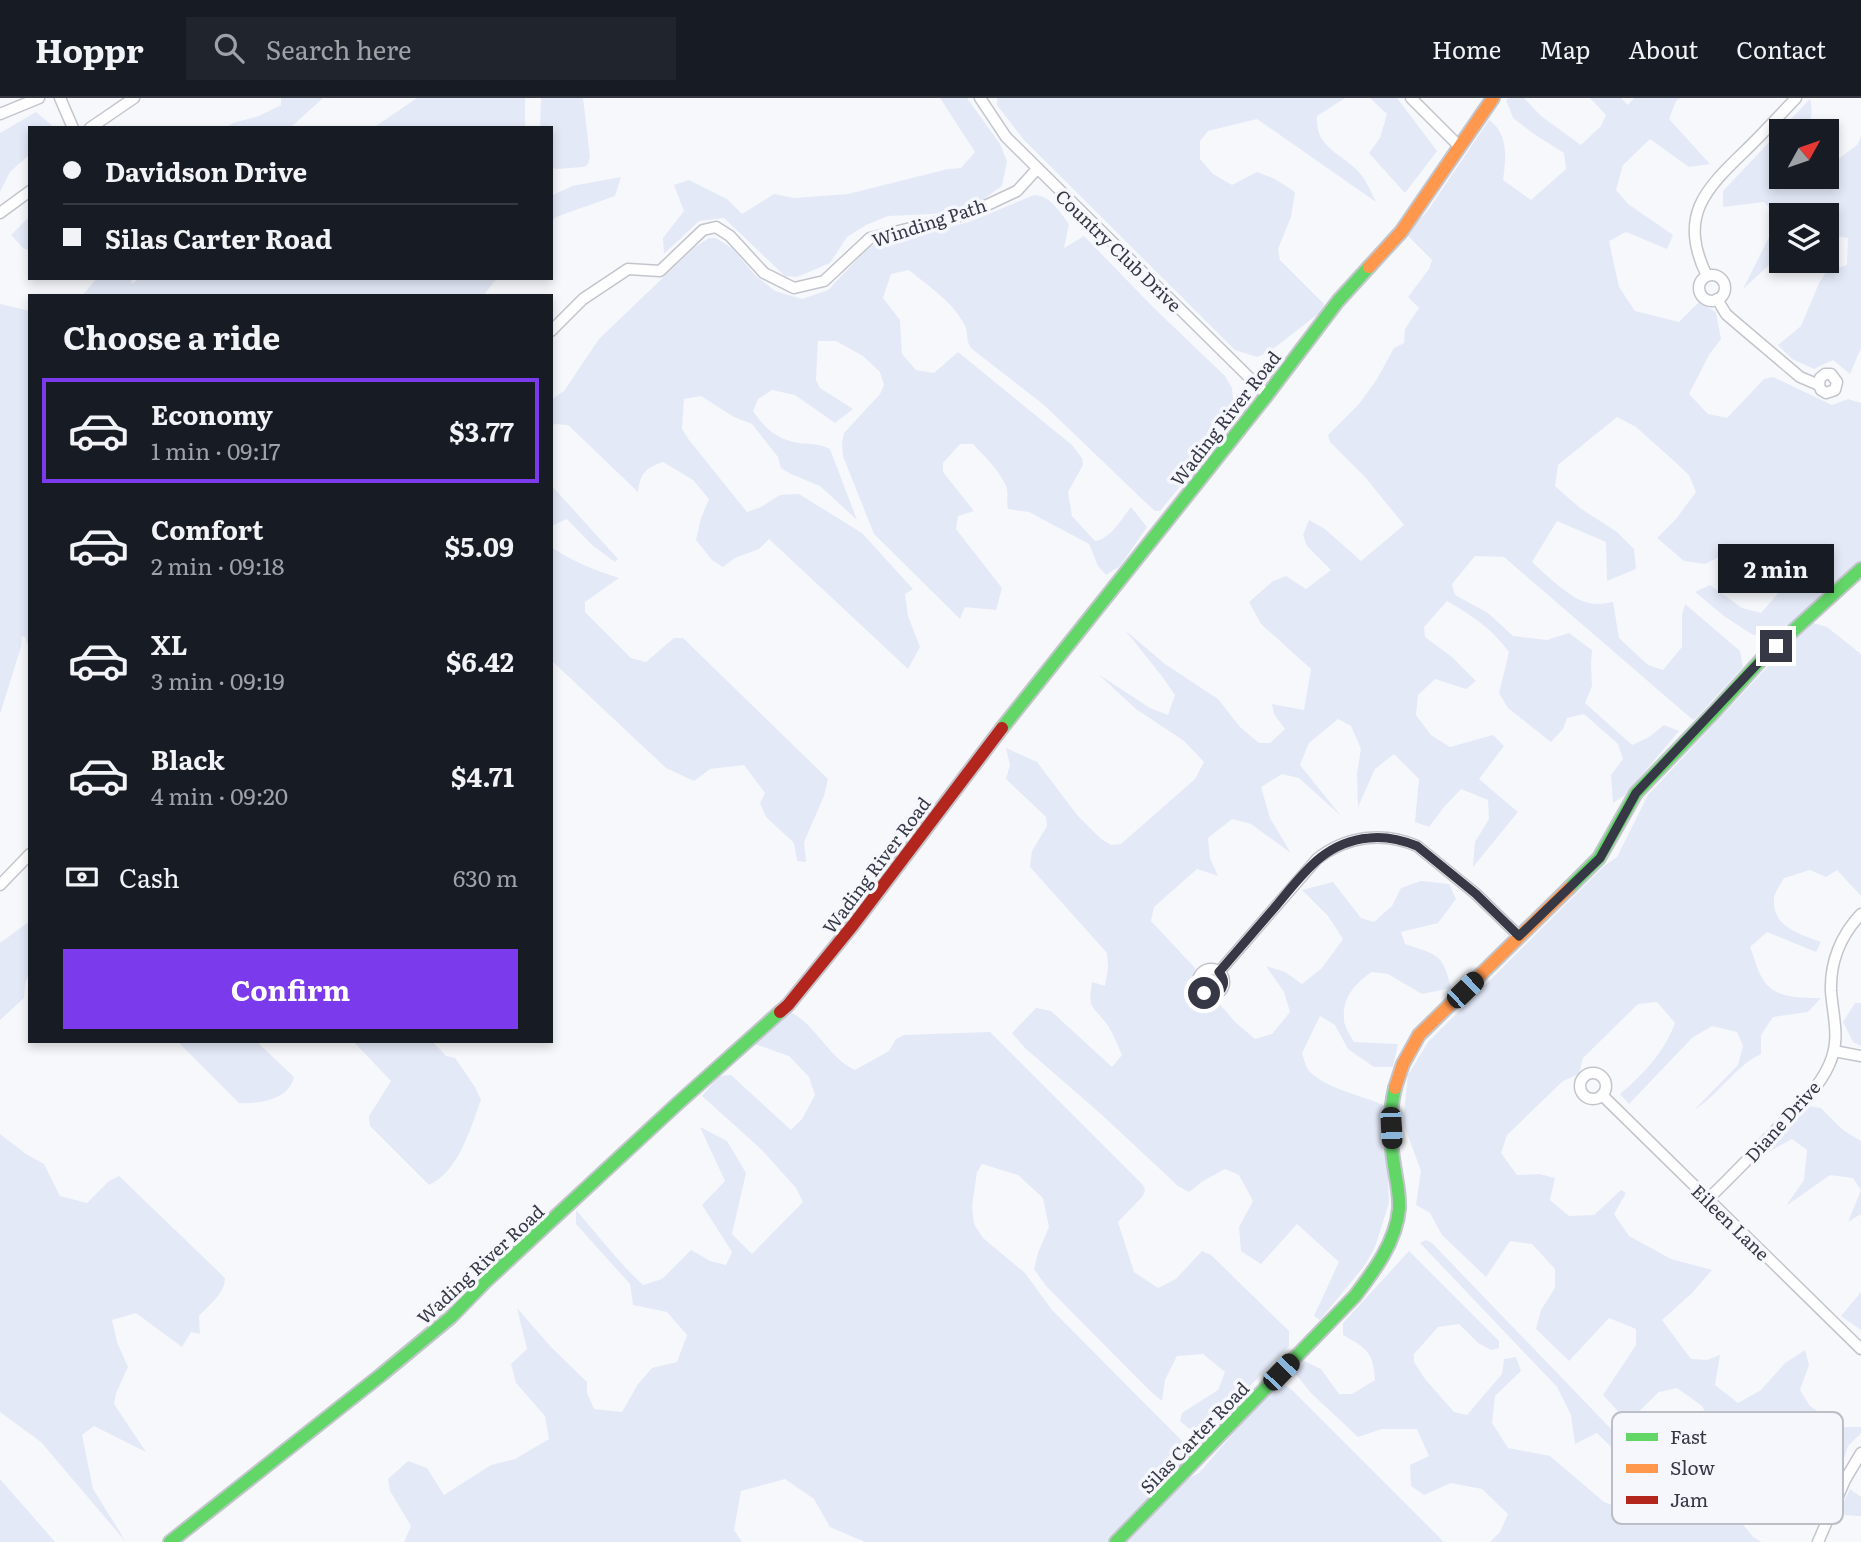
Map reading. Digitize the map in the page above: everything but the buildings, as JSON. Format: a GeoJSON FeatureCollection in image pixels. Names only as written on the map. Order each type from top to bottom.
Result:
{"type":"FeatureCollection","features":[{"type":"Feature","properties":{"kind":"main road","name":"Wading River Road"},"geometry":{"type":"LineString","coordinates":[[170,1542],[451,1317],[667,1113],[789,1005],[1029,693],[1338,302],[1401,232],[1493,98]]}},
{"type":"Feature","properties":{"kind":"main road","name":"Silas Carter Road"},"geometry":{"type":"LineString","coordinates":[[1116,1542],[1355,1296],[1377,1265],[1390,1242],[1399,1213],[1392,1155],[1391,1111],[1396,1083],[1404,1059],[1419,1035],[1600,858],[1636,793],[1761,660],[1861,569]]}},
{"type":"Feature","properties":{"kind":"street"},"geometry":{"type":"LineString","coordinates":[[0,114],[39,98]]}},
{"type":"Feature","properties":{"kind":"street"},"geometry":{"type":"LineString","coordinates":[[60,98],[72,126]]}},
{"type":"Feature","properties":{"kind":"street"},"geometry":{"type":"LineString","coordinates":[[93,126],[134,98]]}},
{"type":"Feature","properties":{"kind":"street","name":"Country Club Drive"},"geometry":{"type":"LineString","coordinates":[[980,98],[1006,137],[1267,395]]}},
{"type":"Feature","properties":{"kind":"street"},"geometry":{"type":"LineString","coordinates":[[1411,98],[1459,146]]}},
{"type":"Feature","properties":{"kind":"street"},"geometry":{"type":"LineString","coordinates":[[1707,276],[1695,237],[1697,215],[1703,196],[1796,98]]}},
{"type":"Feature","properties":{"kind":"street","name":"Winding Path"},"geometry":{"type":"LineString","coordinates":[[553,329],[583,299],[628,269],[660,271],[703,230],[716,227],[730,236],[764,273],[794,288],[824,281],[870,238],[968,214],[1017,191],[1037,169]]}},
{"type":"Feature","properties":{"kind":"street"},"geometry":{"type":"LineString","coordinates":[[0,213],[28,192]]}},
{"type":"Feature","properties":{"kind":"street"},"geometry":{"type":"LineString","coordinates":[[1715,275],[1724,284],[1724,292],[1717,299],[1706,299],[1700,293],[1700,281],[1707,276],[1715,275]]}},
{"type":"Feature","properties":{"kind":"street"},"geometry":{"type":"LineString","coordinates":[[1717,299],[1726,314],[1800,377],[1819,385]]}},
{"type":"Feature","properties":{"kind":"street"},"geometry":{"type":"LineString","coordinates":[[1219,972],[1317,859],[1345,842],[1366,838],[1409,842],[1425,852],[1491,907],[1519,936]]}},
{"type":"Feature","properties":{"kind":"street"},"geometry":{"type":"LineString","coordinates":[[0,885],[28,856]]}},
{"type":"Feature","properties":{"kind":"street","name":"Diane Drive"},"geometry":{"type":"LineString","coordinates":[[1708,1199],[1802,1102],[1829,1066],[1834,1051],[1836,1022],[1831,992],[1834,963],[1843,938],[1861,914]]}},
{"type":"Feature","properties":{"kind":"street"},"geometry":{"type":"LineString","coordinates":[[1834,1051],[1861,1056]]}},
{"type":"Feature","properties":{"kind":"street","name":"Eileen Lane"},"geometry":{"type":"LineString","coordinates":[[1602,1094],[1861,1349]]}},
{"type":"Feature","properties":{"kind":"street"},"geometry":{"type":"LineString","coordinates":[[1843,1485],[1861,1453]]}},
{"type":"Feature","properties":{"kind":"street"},"geometry":{"type":"LineString","coordinates":[[1818,1542],[1826,1524]]}},
{"type":"Feature","properties":{"kind":"shaded area"},"geometry":{"type":"Polygon","coordinates":[[[281,98],[323,98],[292,126],[228,126],[259,116],[281,105],[281,98]]]}},
{"type":"Feature","properties":{"kind":"shaded area"},"geometry":{"type":"Polygon","coordinates":[[[417,98],[525,98],[525,126],[376,126],[417,98]]]}},
{"type":"Feature","properties":{"kind":"shaded area"},"geometry":{"type":"Polygon","coordinates":[[[541,98],[583,98],[590,157],[588,164],[584,167],[553,167],[553,126],[540,126],[541,98]]]}},
{"type":"Feature","properties":{"kind":"shaded area"},"geometry":{"type":"Polygon","coordinates":[[[940,98],[967,98],[1000,144],[1007,161],[1002,186],[981,201],[951,213],[888,216],[866,225],[847,237],[830,263],[797,277],[785,276],[724,218],[699,221],[664,254],[663,238],[684,211],[674,185],[689,180],[727,199],[742,214],[774,194],[794,198],[848,194],[961,168],[975,152],[940,98]]]}},
{"type":"Feature","properties":{"kind":"shaded area"},"geometry":{"type":"Polygon","coordinates":[[[997,98],[1345,98],[1317,116],[1317,127],[1324,143],[1362,175],[1376,202],[1257,119],[1208,131],[1200,141],[1200,159],[1213,174],[1232,185],[1257,172],[1275,179],[1295,192],[1291,217],[1278,249],[1280,260],[1324,304],[1322,311],[1269,352],[1257,357],[1235,350],[1024,140],[997,105],[997,98]]]}},
{"type":"Feature","properties":{"kind":"shaded area"},"geometry":{"type":"Polygon","coordinates":[[[1370,98],[1397,98],[1437,151],[1405,193],[1369,153],[1380,138],[1387,114],[1370,98]]]}},
{"type":"Feature","properties":{"kind":"shaded area"},"geometry":{"type":"Polygon","coordinates":[[[1524,98],[1541,116],[1581,145],[1601,126],[1606,115],[1590,98],[1621,98],[1628,105],[1634,98],[1681,98],[1676,101],[1669,119],[1710,164],[1689,167],[1650,139],[1623,165],[1616,190],[1628,204],[1673,235],[1667,249],[1626,232],[1609,241],[1619,287],[1635,311],[1679,322],[1699,302],[1716,312],[1721,339],[1709,355],[1689,394],[1708,414],[1727,418],[1764,379],[1773,377],[1832,405],[1848,399],[1861,403],[1861,564],[1840,588],[1775,633],[1753,635],[1695,592],[1710,585],[1742,608],[1761,613],[1780,591],[1769,562],[1745,544],[1705,564],[1684,561],[1657,538],[1676,519],[1696,492],[1689,475],[1636,427],[1617,417],[1558,465],[1555,486],[1580,508],[1617,532],[1634,549],[1636,569],[1607,581],[1606,542],[1557,521],[1532,562],[1557,584],[1585,602],[1613,602],[1619,638],[1648,665],[1663,670],[1682,647],[1682,615],[1685,604],[1740,651],[1743,667],[1697,717],[1693,720],[1504,557],[1475,556],[1452,584],[1455,595],[1488,613],[1513,636],[1547,640],[1569,633],[1592,650],[1592,686],[1585,703],[1632,745],[1649,737],[1664,725],[1679,731],[1625,795],[1613,803],[1611,775],[1623,759],[1618,744],[1584,714],[1567,718],[1563,729],[1551,742],[1508,708],[1499,693],[1509,652],[1481,623],[1447,601],[1424,627],[1425,637],[1452,657],[1476,681],[1466,689],[1435,679],[1418,695],[1416,715],[1431,735],[1450,747],[1493,735],[1504,746],[1479,779],[1518,812],[1473,867],[1475,842],[1489,819],[1488,800],[1461,789],[1429,827],[1415,822],[1419,779],[1394,754],[1375,769],[1358,807],[1357,773],[1361,749],[1351,726],[1338,719],[1309,743],[1300,765],[1341,816],[1299,778],[1282,774],[1261,787],[1270,818],[1291,853],[1251,824],[1232,819],[1208,838],[1210,858],[1218,876],[1197,869],[1154,907],[1151,921],[1195,968],[1192,998],[1219,1003],[1235,1022],[1255,1039],[1272,1034],[1290,1012],[1284,992],[1266,966],[1285,972],[1302,984],[1322,968],[1343,939],[1328,916],[1302,890],[1333,882],[1361,918],[1374,922],[1392,906],[1401,888],[1421,881],[1449,884],[1456,899],[1438,923],[1401,932],[1405,944],[1437,957],[1445,968],[1451,988],[1422,994],[1388,974],[1372,972],[1360,981],[1347,999],[1344,1021],[1354,1042],[1398,1044],[1393,1067],[1374,1067],[1348,1049],[1335,1025],[1320,1016],[1302,1053],[1308,1069],[1319,1079],[1385,1106],[1389,1203],[1375,1247],[1365,1265],[1320,1320],[1314,1316],[1339,1262],[1297,1224],[1261,1264],[1241,1251],[1239,1227],[1253,1201],[1239,1175],[1225,1169],[1189,1192],[1178,1186],[1025,1048],[1012,1033],[1036,1008],[1051,1011],[1112,1067],[1122,1055],[1108,1027],[1094,1009],[1090,997],[1092,982],[1105,986],[1107,953],[1030,867],[1032,851],[1047,826],[1046,817],[1006,779],[1010,765],[1006,748],[1037,762],[1078,816],[1100,838],[1111,845],[1121,844],[1195,779],[1204,762],[1184,741],[1136,709],[1098,674],[1150,708],[1168,715],[1175,695],[1125,630],[1165,664],[1218,699],[1240,727],[1259,743],[1270,743],[1285,729],[1274,714],[1272,704],[1304,710],[1311,669],[1261,624],[1249,602],[1273,581],[1286,576],[1306,589],[1331,570],[1307,546],[1303,535],[1309,520],[1325,529],[1361,561],[1404,525],[1365,477],[1330,442],[1328,435],[1359,404],[1394,348],[1404,343],[1405,329],[1419,308],[1408,297],[1429,269],[1432,260],[1408,236],[1407,231],[1426,213],[1489,120],[1500,132],[1505,147],[1503,180],[1531,200],[1566,169],[1564,153],[1513,118],[1506,100],[1524,98]]]}},
{"type":"Feature","properties":{"kind":"shaded area"},"geometry":{"type":"Polygon","coordinates":[[[1810,99],[1810,119],[1791,119],[1810,99]]]}},
{"type":"Feature","properties":{"kind":"shaded area"},"geometry":{"type":"Polygon","coordinates":[[[36,112],[53,126],[28,126],[28,156],[10,172],[0,192],[0,133],[36,112]]]}},
{"type":"Feature","properties":{"kind":"shaded area"},"geometry":{"type":"Polygon","coordinates":[[[1861,136],[1861,348],[1850,374],[1833,360],[1814,369],[1792,359],[1778,345],[1801,326],[1826,273],[1839,273],[1839,267],[1847,265],[1848,238],[1839,237],[1839,203],[1769,203],[1769,208],[1764,202],[1723,207],[1723,191],[1769,142],[1769,189],[1839,189],[1839,159],[1858,144],[1861,136]]]}},
{"type":"Feature","properties":{"kind":"shaded area"},"geometry":{"type":"Polygon","coordinates":[[[621,177],[615,196],[553,220],[553,195],[572,186],[621,177]]]}},
{"type":"Feature","properties":{"kind":"shaded area"},"geometry":{"type":"Polygon","coordinates":[[[1034,195],[1050,201],[1069,224],[1064,248],[1084,236],[1225,376],[1232,388],[1235,419],[1160,511],[1155,511],[1044,405],[972,349],[959,316],[939,294],[909,270],[891,274],[883,298],[900,320],[902,354],[916,370],[934,373],[958,352],[1072,445],[1082,458],[1083,465],[1068,492],[1072,516],[1095,541],[1111,532],[1131,507],[1147,527],[1120,566],[1106,575],[1098,566],[1089,544],[1029,512],[1008,509],[1007,489],[996,469],[973,444],[960,444],[943,463],[943,472],[974,511],[958,516],[956,529],[1002,588],[996,610],[965,607],[960,619],[874,534],[843,456],[842,443],[844,433],[880,394],[884,385],[880,372],[863,356],[836,341],[818,341],[816,380],[820,388],[853,409],[835,423],[795,395],[772,390],[758,399],[753,411],[767,428],[782,438],[830,449],[857,520],[820,486],[781,468],[778,457],[752,424],[734,417],[701,396],[684,399],[682,429],[747,512],[780,495],[799,494],[862,533],[913,589],[905,594],[908,616],[920,647],[908,669],[769,539],[759,549],[735,558],[723,567],[712,560],[696,540],[709,499],[693,480],[663,462],[645,472],[638,492],[568,425],[553,425],[553,399],[564,391],[599,339],[695,247],[709,238],[716,238],[732,248],[755,275],[775,291],[802,299],[828,290],[869,247],[880,241],[895,240],[969,222],[1034,195]]]}},
{"type":"Feature","properties":{"kind":"shaded area"},"geometry":{"type":"Polygon","coordinates":[[[28,218],[28,250],[11,235],[28,218]]]}},
{"type":"Feature","properties":{"kind":"shaded area"},"geometry":{"type":"Polygon","coordinates":[[[1769,237],[1769,265],[1743,289],[1769,237]]]}},
{"type":"Feature","properties":{"kind":"shaded area"},"geometry":{"type":"Polygon","coordinates":[[[95,280],[132,280],[131,284],[138,280],[495,280],[485,294],[84,294],[95,280]]]}},
{"type":"Feature","properties":{"kind":"shaded area"},"geometry":{"type":"Polygon","coordinates":[[[0,304],[28,311],[28,645],[22,636],[0,714],[0,304]]]}},
{"type":"Feature","properties":{"kind":"shaded area"},"geometry":{"type":"Polygon","coordinates":[[[553,487],[618,559],[615,562],[593,546],[567,519],[553,525],[553,487]]]}},
{"type":"Feature","properties":{"kind":"shaded area"},"geometry":{"type":"Polygon","coordinates":[[[553,548],[584,565],[619,578],[585,602],[585,612],[631,658],[646,662],[674,638],[683,638],[828,779],[824,796],[804,842],[806,862],[797,861],[794,843],[766,817],[760,803],[765,793],[744,765],[710,769],[694,781],[666,768],[553,662],[553,548]]]}},
{"type":"Feature","properties":{"kind":"shaded area"},"geometry":{"type":"Polygon","coordinates":[[[1813,623],[1827,627],[1861,654],[1861,896],[1837,870],[1826,877],[1810,870],[1784,878],[1774,897],[1775,909],[1782,923],[1821,942],[1816,952],[1767,932],[1750,947],[1760,974],[1771,988],[1786,995],[1821,998],[1808,1012],[1773,1017],[1761,1035],[1761,1054],[1743,1066],[1694,1110],[1738,1065],[1743,1046],[1737,1032],[1712,1026],[1692,1038],[1629,1104],[1620,1094],[1652,1062],[1675,1023],[1657,1002],[1638,1004],[1583,1058],[1579,1074],[1563,1081],[1507,1135],[1501,1153],[1517,1175],[1539,1174],[1555,1178],[1550,1200],[1569,1216],[1594,1215],[1621,1190],[1626,1193],[1614,1214],[1629,1236],[1671,1259],[1712,1270],[1692,1293],[1662,1320],[1691,1359],[1707,1360],[1720,1355],[1715,1385],[1738,1403],[1761,1390],[1785,1363],[1805,1350],[1809,1365],[1800,1390],[1810,1406],[1819,1412],[1705,1412],[1702,1406],[1677,1388],[1659,1392],[1638,1412],[1619,1412],[1603,1395],[1636,1345],[1636,1329],[1609,1318],[1569,1361],[1536,1329],[1541,1310],[1555,1288],[1555,1269],[1532,1244],[1510,1241],[1486,1277],[1442,1235],[1430,1213],[1416,1205],[1421,1171],[1403,1122],[1408,1075],[1428,1042],[1604,866],[1617,857],[1648,795],[1798,634],[1813,623]]]}},
{"type":"Feature","properties":{"kind":"shaded area"},"geometry":{"type":"Polygon","coordinates":[[[28,922],[28,976],[24,998],[0,1020],[0,943],[28,922]]]}},
{"type":"Feature","properties":{"kind":"shaded area"},"geometry":{"type":"Polygon","coordinates":[[[1855,1003],[1861,1003],[1861,1046],[1853,1042],[1843,1022],[1855,1003]]]}},
{"type":"Feature","properties":{"kind":"shaded area"},"geometry":{"type":"Polygon","coordinates":[[[788,1011],[806,1023],[837,1057],[855,1070],[889,1051],[896,1039],[904,1035],[990,1032],[1143,1185],[1143,1196],[1118,1222],[1134,1272],[1158,1288],[1176,1279],[1202,1251],[1211,1255],[1289,1331],[1289,1346],[1204,1433],[1197,1435],[1180,1421],[1182,1413],[1218,1390],[1225,1372],[1203,1354],[1177,1356],[1165,1380],[1162,1401],[1149,1390],[1046,1286],[1034,1269],[1049,1227],[1043,1198],[1018,1175],[982,1164],[977,1172],[972,1206],[974,1224],[983,1238],[1025,1273],[1052,1310],[1184,1443],[1190,1453],[1178,1470],[1108,1542],[865,1542],[830,1527],[814,1499],[785,1479],[741,1491],[734,1530],[742,1542],[404,1542],[411,1526],[390,1491],[388,1479],[408,1461],[427,1468],[444,1495],[491,1465],[515,1459],[549,1439],[545,1416],[516,1383],[511,1364],[527,1349],[517,1308],[551,1347],[587,1382],[587,1393],[594,1409],[622,1412],[638,1384],[652,1368],[677,1362],[687,1335],[667,1312],[633,1305],[630,1284],[576,1224],[576,1210],[643,1285],[662,1279],[691,1250],[710,1261],[726,1265],[732,1252],[702,1205],[725,1181],[700,1127],[727,1141],[746,1173],[732,1234],[752,1254],[803,1202],[796,1188],[762,1150],[702,1096],[719,1076],[731,1075],[791,1130],[802,1119],[815,1095],[809,1077],[789,1056],[755,1044],[788,1011]]]}},
{"type":"Feature","properties":{"kind":"shaded area"},"geometry":{"type":"Polygon","coordinates":[[[179,1043],[258,1043],[294,1077],[291,1085],[280,1096],[255,1103],[239,1103],[179,1043]]]}},
{"type":"Feature","properties":{"kind":"shaded area"},"geometry":{"type":"Polygon","coordinates":[[[355,1043],[434,1043],[446,1056],[455,1058],[481,1100],[456,1160],[439,1179],[429,1185],[370,1126],[369,1116],[391,1081],[355,1043]]]}},
{"type":"Feature","properties":{"kind":"shaded area"},"geometry":{"type":"Polygon","coordinates":[[[1808,1106],[1821,1108],[1843,1130],[1861,1141],[1861,1190],[1853,1178],[1830,1175],[1786,1206],[1804,1180],[1807,1150],[1792,1139],[1767,1153],[1808,1106]]]}},
{"type":"Feature","properties":{"kind":"shaded area"},"geometry":{"type":"Polygon","coordinates":[[[0,1134],[44,1164],[60,1196],[87,1203],[109,1181],[119,1176],[225,1278],[219,1294],[199,1316],[200,1334],[191,1332],[182,1347],[136,1313],[112,1320],[117,1342],[128,1367],[114,1404],[146,1452],[94,1426],[82,1435],[93,1489],[126,1542],[41,1442],[0,1412],[0,1134]]]}},
{"type":"Feature","properties":{"kind":"shaded area"},"geometry":{"type":"Polygon","coordinates":[[[1861,1190],[1861,1214],[1848,1222],[1861,1190]]]}},
{"type":"Feature","properties":{"kind":"shaded area"},"geometry":{"type":"Polygon","coordinates":[[[1426,1240],[1432,1243],[1612,1430],[1612,1448],[1597,1433],[1575,1444],[1571,1415],[1557,1387],[1420,1243],[1426,1240]]]}},
{"type":"Feature","properties":{"kind":"shaded area"},"geometry":{"type":"Polygon","coordinates":[[[1409,1251],[1499,1341],[1499,1348],[1491,1350],[1478,1343],[1459,1324],[1438,1327],[1414,1354],[1414,1362],[1425,1379],[1454,1412],[1467,1415],[1502,1374],[1504,1359],[1516,1357],[1521,1371],[1495,1396],[1492,1423],[1508,1448],[1550,1456],[1604,1502],[1612,1505],[1612,1524],[1743,1524],[1753,1537],[1762,1542],[1490,1542],[1500,1532],[1508,1514],[1482,1489],[1451,1483],[1424,1495],[1411,1486],[1410,1465],[1429,1456],[1417,1429],[1382,1429],[1358,1437],[1311,1393],[1295,1373],[1304,1361],[1321,1369],[1339,1394],[1352,1394],[1375,1380],[1370,1357],[1363,1348],[1343,1335],[1343,1323],[1409,1251]]]}},
{"type":"Feature","properties":{"kind":"shaded area"},"geometry":{"type":"Polygon","coordinates":[[[1861,1292],[1861,1330],[1841,1316],[1861,1292]]]}},
{"type":"Feature","properties":{"kind":"shaded area"},"geometry":{"type":"Polygon","coordinates":[[[1282,1382],[1444,1542],[1127,1542],[1185,1480],[1199,1473],[1275,1385],[1282,1382]]]}},
{"type":"Feature","properties":{"kind":"shaded area"},"geometry":{"type":"Polygon","coordinates":[[[1843,1427],[1861,1427],[1861,1433],[1848,1446],[1843,1461],[1843,1427]]]}},
{"type":"Feature","properties":{"kind":"shaded area"},"geometry":{"type":"Polygon","coordinates":[[[0,1479],[55,1542],[0,1542],[0,1479]]]}},
{"type":"Feature","properties":{"kind":"shaded area"},"geometry":{"type":"Polygon","coordinates":[[[1850,1489],[1861,1497],[1861,1516],[1845,1515],[1843,1503],[1850,1489]]]}},
{"type":"Feature","properties":{"kind":"traffic: fast"},"geometry":{"type":"LineString","coordinates":[[1002,728],[1267,395],[1338,301],[1369,267]]}},
{"type":"Feature","properties":{"kind":"traffic: fast"},"geometry":{"type":"LineString","coordinates":[[1569,888],[1599,858],[1636,793],[1761,660],[1861,569]]}},
{"type":"Feature","properties":{"kind":"traffic: fast"},"geometry":{"type":"LineString","coordinates":[[170,1542],[451,1317],[485,1282],[780,1012]]}},
{"type":"Feature","properties":{"kind":"traffic: fast"},"geometry":{"type":"LineString","coordinates":[[1116,1542],[1355,1296],[1376,1266],[1394,1233],[1399,1209],[1391,1136],[1395,1088]]}},
{"type":"Feature","properties":{"kind":"traffic: slow"},"geometry":{"type":"LineString","coordinates":[[1369,267],[1401,232],[1493,98]]}},
{"type":"Feature","properties":{"kind":"traffic: slow"},"geometry":{"type":"LineString","coordinates":[[1395,1088],[1403,1064],[1419,1035],[1569,888]]}},
{"type":"Feature","properties":{"kind":"traffic: jam"},"geometry":{"type":"LineString","coordinates":[[780,1012],[853,925],[1002,728]]}},
{"type":"Feature","properties":{"kind":"route"},"geometry":{"type":"LineString","coordinates":[[1204,993],[1213,995],[1220,991],[1224,984],[1219,972],[1313,863],[1335,847],[1353,840],[1377,837],[1409,842],[1417,846],[1476,894],[1519,936],[1600,858],[1636,793],[1776,646]]}}]}
